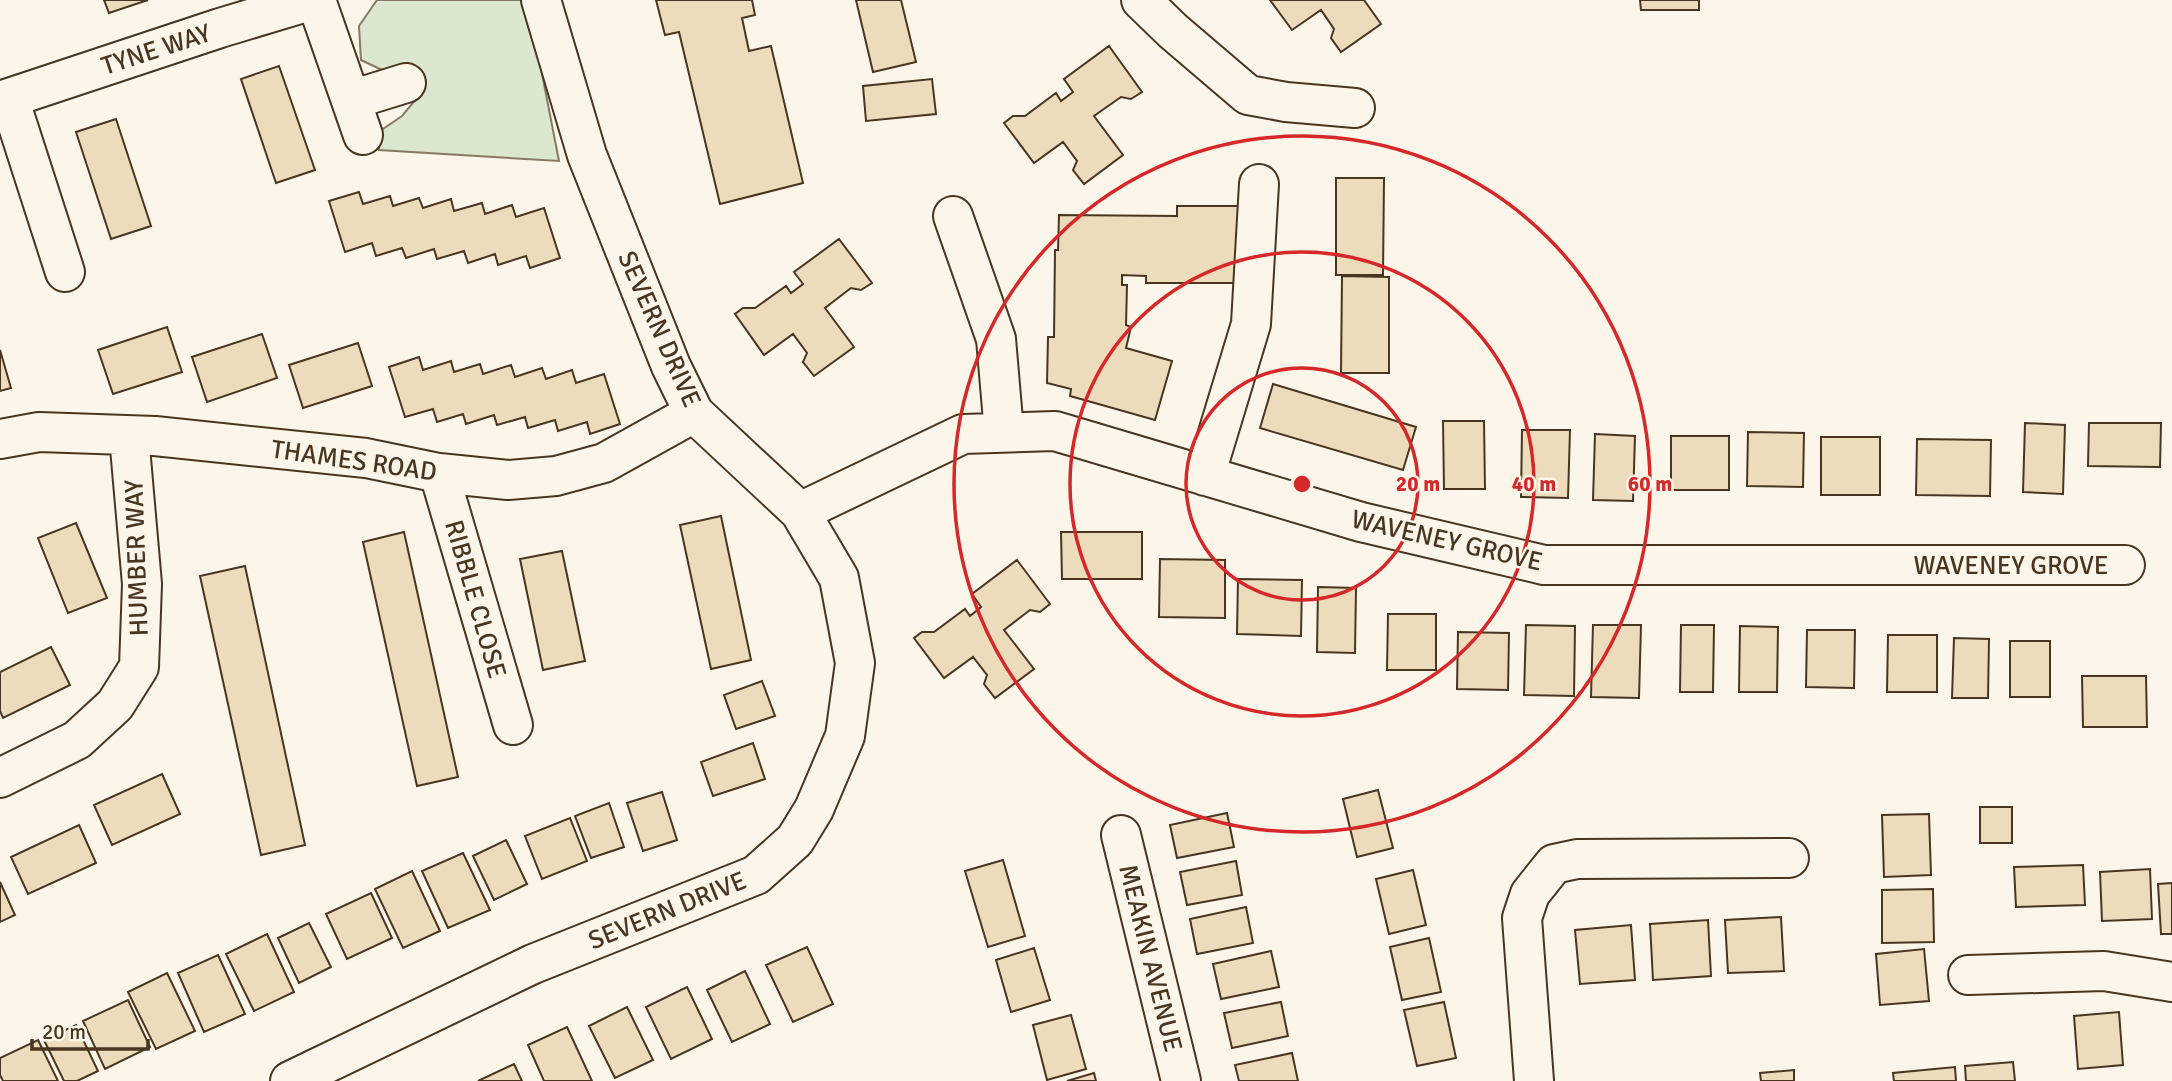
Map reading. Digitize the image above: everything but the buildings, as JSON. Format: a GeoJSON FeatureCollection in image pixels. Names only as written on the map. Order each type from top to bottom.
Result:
{"type":"FeatureCollection","features":[{"type":"Feature","properties":{"kind":"street","name":"TYNE WAY"},"geometry":{"type":"LineString","coordinates":[[5,100],[215,14],[315,0]]}},
{"type":"Feature","properties":{"kind":"street"},"geometry":{"type":"LineString","coordinates":[[315,0],[357,117],[406,83]]}},
{"type":"Feature","properties":{"kind":"street","name":"SEVERN DRIVE"},"geometry":{"type":"LineString","coordinates":[[290,1081],[533,964],[756,875],[794,840],[814,809],[845,736],[855,663],[839,578],[800,512],[694,413],[671,366],[587,155],[541,0]]}},
{"type":"Feature","properties":{"kind":"street"},"geometry":{"type":"LineString","coordinates":[[1141,0],[1248,95],[1286,102],[1355,108]]}},
{"type":"Feature","properties":{"kind":"street"},"geometry":{"type":"LineString","coordinates":[[5,100],[65,272]]}},
{"type":"Feature","properties":{"kind":"street"},"geometry":{"type":"LineString","coordinates":[[1205,476],[1251,324],[1259,184]]}},
{"type":"Feature","properties":{"kind":"street"},"geometry":{"type":"LineString","coordinates":[[953,216],[996,339],[1004,432]]}},
{"type":"Feature","properties":{"kind":"street","name":"THAMES ROAD"},"geometry":{"type":"LineString","coordinates":[[0,439],[39,432],[168,438],[366,458],[439,473],[508,480],[556,476],[604,463],[694,413]]}},
{"type":"Feature","properties":{"kind":"street","name":"WAVENEY GROVE"},"geometry":{"type":"LineString","coordinates":[[800,512],[963,434],[1055,431],[1361,522],[1544,565],[2125,565]]}},
{"type":"Feature","properties":{"kind":"street","name":"HUMBER WAY"},"geometry":{"type":"LineString","coordinates":[[0,778],[77,740],[115,705],[139,667],[142,584],[129,436]]}},
{"type":"Feature","properties":{"kind":"street","name":"RIBBLE CLOSE"},"geometry":{"type":"LineString","coordinates":[[439,473],[513,725]]}},
{"type":"Feature","properties":{"kind":"street","name":"MEAKIN AVENUE"},"geometry":{"type":"LineString","coordinates":[[1121,835],[1181,1081]]}},
{"type":"Feature","properties":{"kind":"street"},"geometry":{"type":"LineString","coordinates":[[1534,1081],[1522,918],[1530,894],[1554,864],[1577,859],[1789,858]]}},
{"type":"Feature","properties":{"kind":"street"},"geometry":{"type":"LineString","coordinates":[[1968,975],[2104,971],[2171,985]]}},
{"type":"Feature","properties":{"kind":"green space"},"geometry":{"type":"Polygon","coordinates":[[[377,0],[522,0],[536,43],[559,161],[379,150],[380,131],[402,116],[422,92],[408,73],[382,70],[361,60],[359,26],[377,0]]]}}]}
